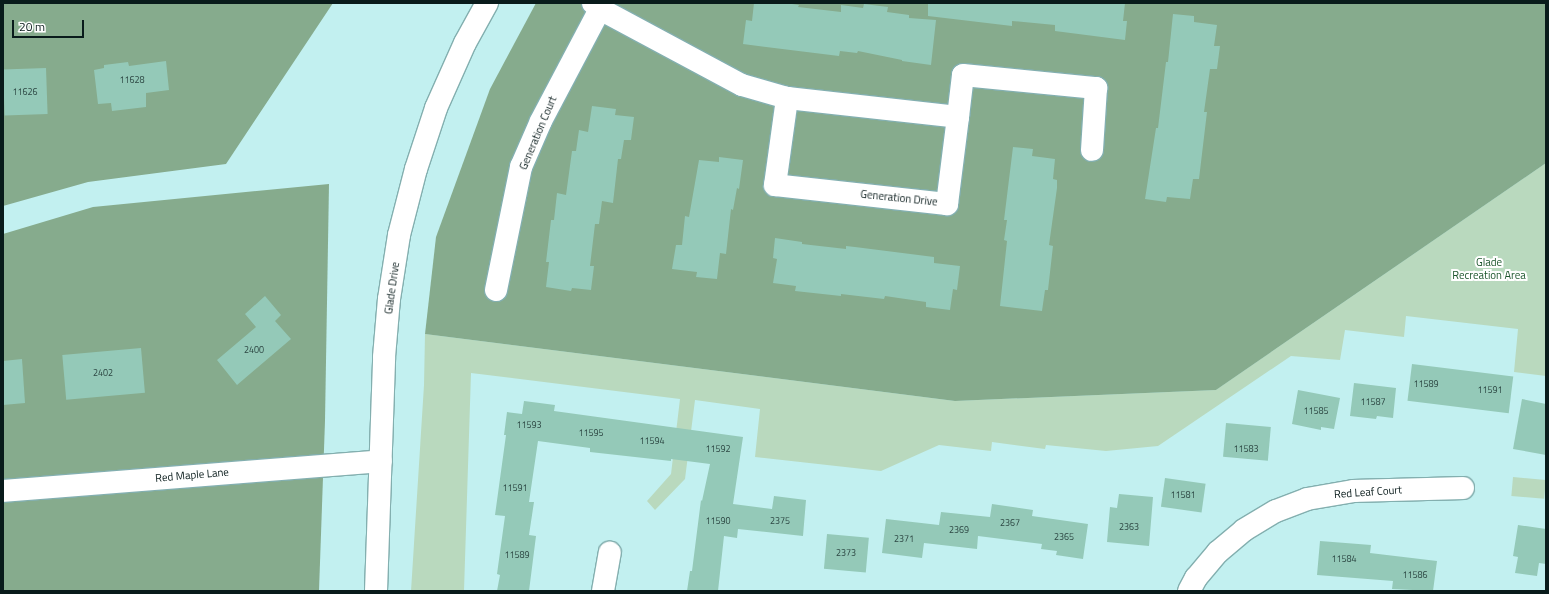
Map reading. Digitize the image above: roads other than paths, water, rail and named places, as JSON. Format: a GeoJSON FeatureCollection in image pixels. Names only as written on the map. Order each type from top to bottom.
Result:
{"type":"FeatureCollection","features":[{"type":"Feature","properties":{"kind":"street","name":"Glade Drive"},"geometry":{"type":"LineString","coordinates":[[376,591],[384,358],[389,299],[399,235],[416,169],[436,108],[465,43],[487,3]]}},
{"type":"Feature","properties":{"kind":"street"},"geometry":{"type":"LineString","coordinates":[[597,6],[742,85],[787,98],[958,117],[963,75],[1096,88],[1092,150]]}},
{"type":"Feature","properties":{"kind":"street","name":"Generation Court"},"geometry":{"type":"LineString","coordinates":[[496,290],[521,167],[541,121],[597,6]]}},
{"type":"Feature","properties":{"kind":"street","name":"Generation Drive"},"geometry":{"type":"LineString","coordinates":[[787,98],[775,185],[947,204],[958,117]]}},
{"type":"Feature","properties":{"kind":"street","name":"Red Maple Lane"},"geometry":{"type":"LineString","coordinates":[[3,491],[381,460]]}},
{"type":"Feature","properties":{"kind":"street","name":"Red Leaf Court"},"geometry":{"type":"LineString","coordinates":[[1189,591],[1196,578],[1218,552],[1244,530],[1276,511],[1307,499],[1354,491],[1463,488]]}},
{"type":"Feature","properties":{"kind":"street"},"geometry":{"type":"LineString","coordinates":[[603,591],[610,554]]}},
{"type":"Feature","properties":{"kind":"park label","name":"Glade Recreation Area"},"geometry":{"type":"Point","coordinates":[1489,269]}}]}
